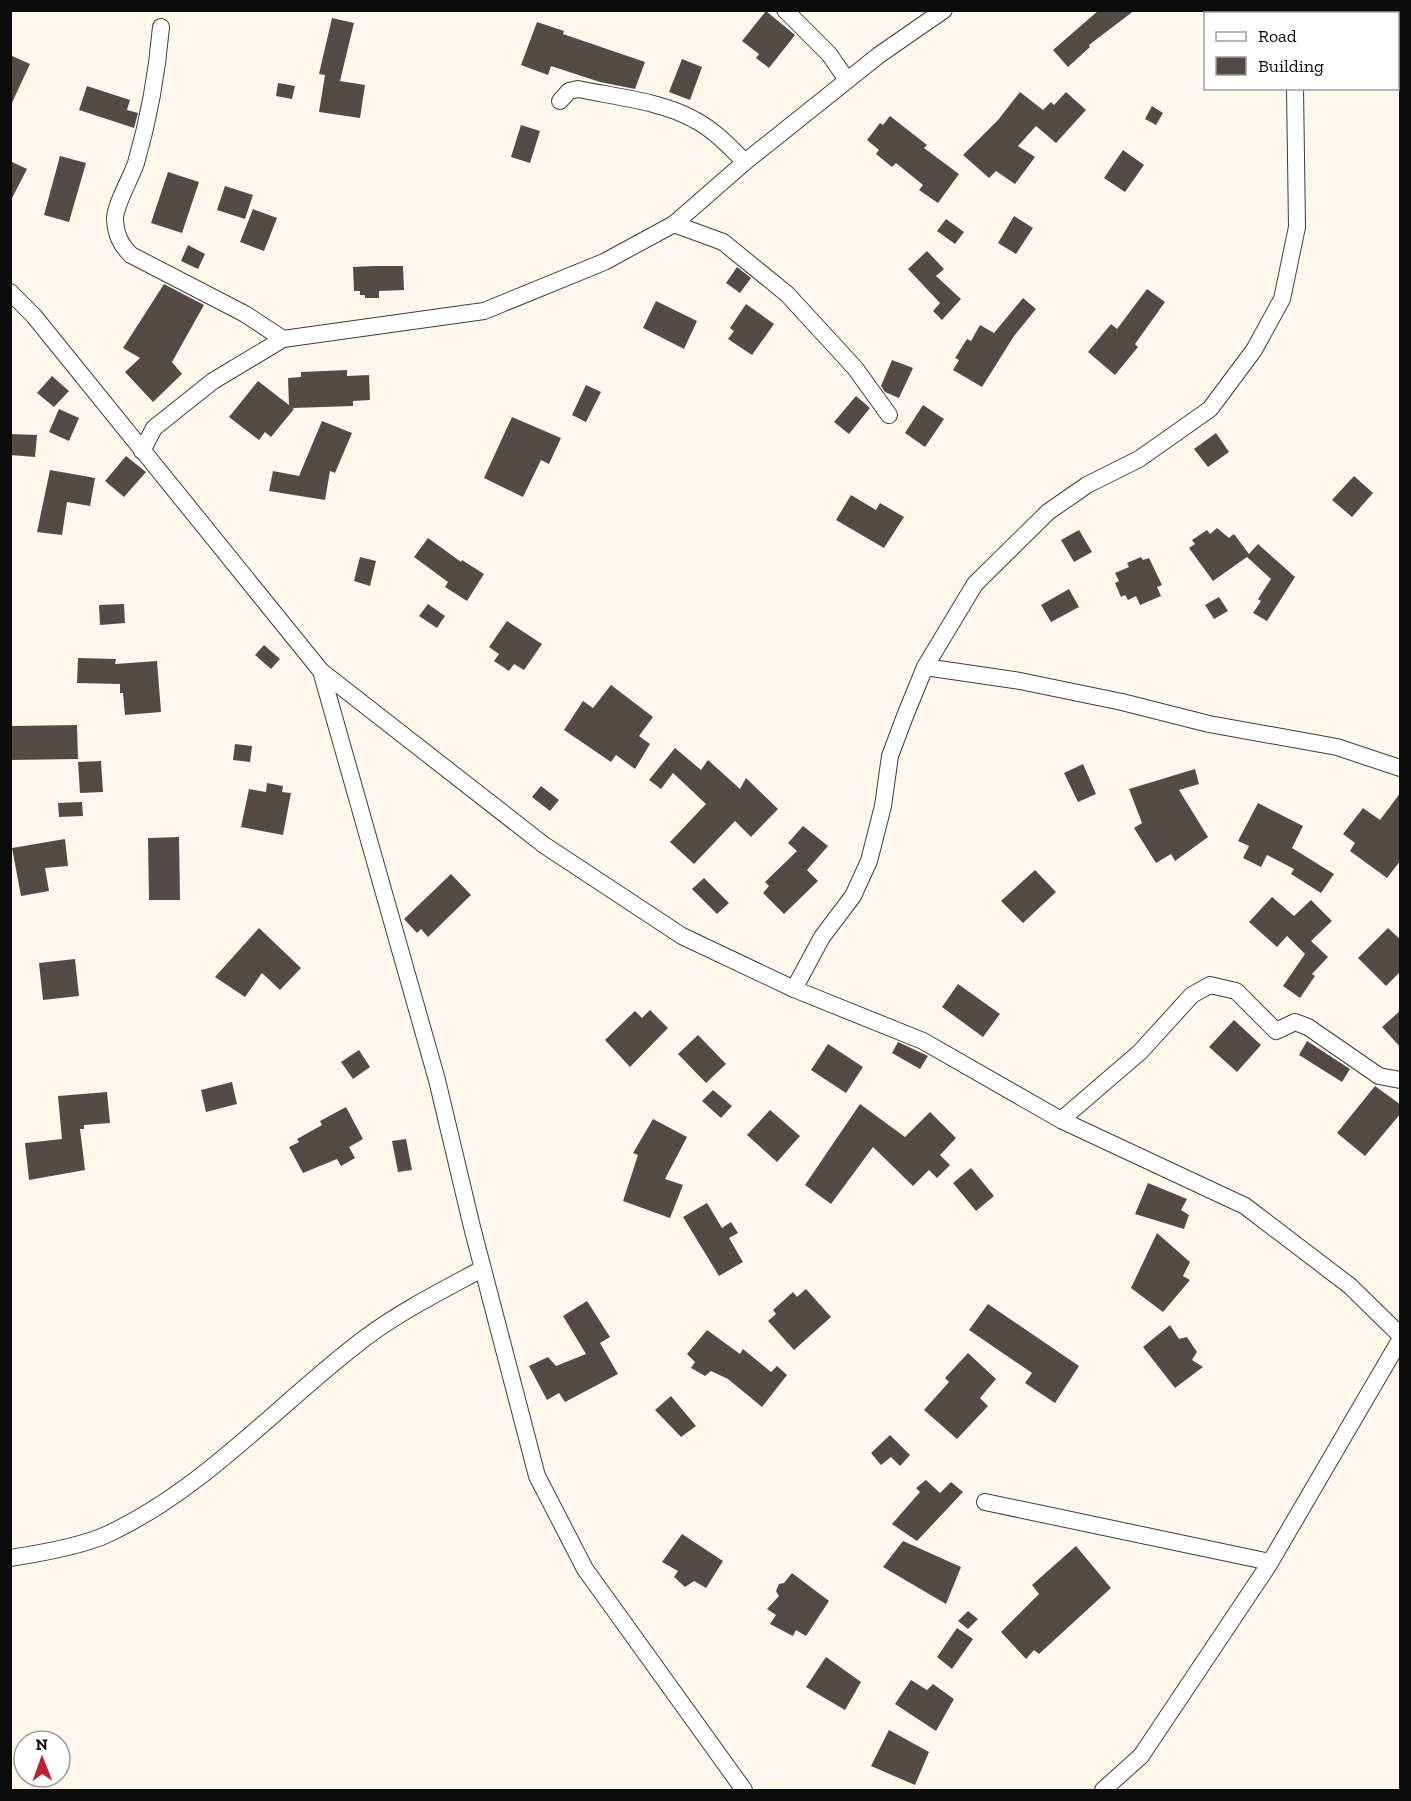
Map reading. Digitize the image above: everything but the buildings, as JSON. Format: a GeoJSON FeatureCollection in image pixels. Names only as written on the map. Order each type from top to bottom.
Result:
{"type":"FeatureCollection","features":[{"type":"Feature","properties":{"kind":"street"},"geometry":{"type":"LineString","coordinates":[[785,10],[829,54],[847,80]]}},
{"type":"Feature","properties":{"kind":"street"},"geometry":{"type":"LineString","coordinates":[[142,450],[154,428],[213,381],[283,339],[484,311],[604,262],[674,224],[745,162],[887,48],[944,10]]}},
{"type":"Feature","properties":{"kind":"street"},"geometry":{"type":"LineString","coordinates":[[161,27],[158,69],[145,130],[132,176],[115,216],[119,243],[131,255],[245,314],[283,339]]}},
{"type":"Feature","properties":{"kind":"street"},"geometry":{"type":"LineString","coordinates":[[560,101],[569,91],[578,89],[670,110],[703,125],[745,162]]}},
{"type":"Feature","properties":{"kind":"street"},"geometry":{"type":"LineString","coordinates":[[794,989],[822,937],[853,896],[869,861],[883,806],[890,756],[925,667],[975,584],[1048,512],[1087,485],[1139,459],[1210,410],[1254,350],[1282,299],[1297,227],[1295,90]]}},
{"type":"Feature","properties":{"kind":"street"},"geometry":{"type":"LineString","coordinates":[[674,224],[723,242],[787,294],[855,368],[889,415]]}},
{"type":"Feature","properties":{"kind":"street"},"geometry":{"type":"LineString","coordinates":[[10,292],[34,316],[321,671],[544,844],[682,936],[794,989],[923,1041],[1061,1120],[1245,1206],[1350,1286],[1401,1335]]}},
{"type":"Feature","properties":{"kind":"street"},"geometry":{"type":"LineString","coordinates":[[925,667],[1020,681],[1122,702],[1209,724],[1325,744],[1368,755],[1401,768]]}},
{"type":"Feature","properties":{"kind":"street"},"geometry":{"type":"LineString","coordinates":[[321,671],[437,1080],[482,1269],[537,1476],[585,1569],[744,1791]]}},
{"type":"Feature","properties":{"kind":"street"},"geometry":{"type":"LineString","coordinates":[[1061,1120],[1140,1052],[1192,995],[1210,985],[1236,992],[1276,1031],[1295,1022],[1308,1027],[1379,1076],[1401,1080]]}},
{"type":"Feature","properties":{"kind":"street"},"geometry":{"type":"LineString","coordinates":[[10,1558],[106,1535],[164,1503],[252,1434],[366,1337],[430,1297],[482,1269]]}},
{"type":"Feature","properties":{"kind":"street"},"geometry":{"type":"LineString","coordinates":[[1103,1791],[1141,1756],[1270,1562],[1401,1340]]}},
{"type":"Feature","properties":{"kind":"street"},"geometry":{"type":"LineString","coordinates":[[985,1502],[1270,1562]]}}]}
